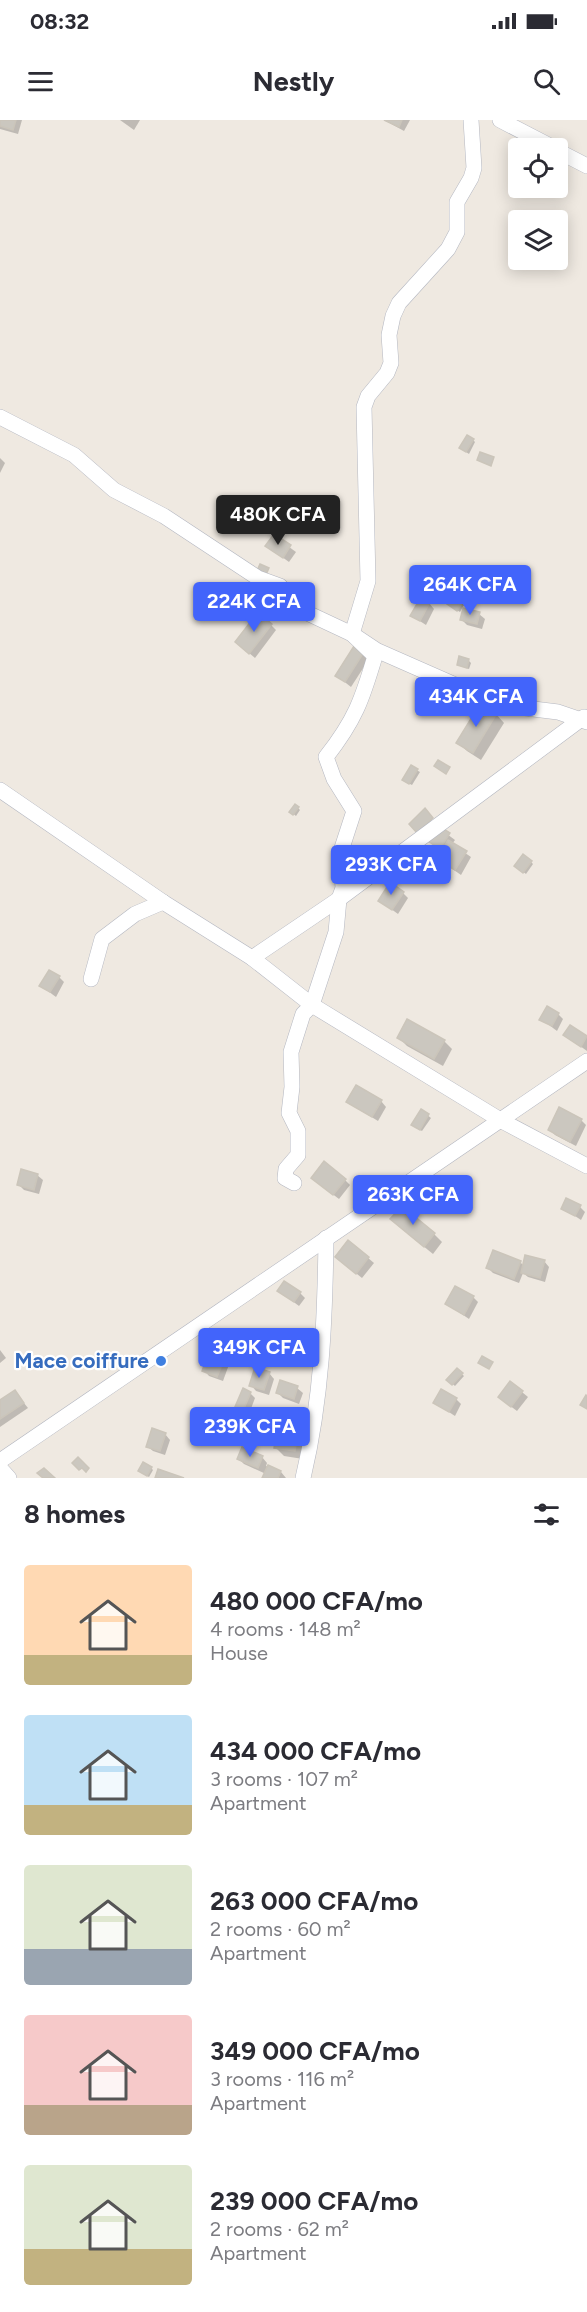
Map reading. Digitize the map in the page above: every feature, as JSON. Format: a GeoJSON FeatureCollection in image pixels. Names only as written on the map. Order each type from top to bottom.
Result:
{"type":"FeatureCollection","features":[{"type":"Feature","properties":{"kind":"street"},"geometry":{"type":"LineString","coordinates":[[352,634],[368,581],[364,407],[368,396],[387,374],[391,363],[390,335],[393,316],[399,303],[448,249],[457,232],[457,202],[474,168],[471,120]]}},
{"type":"Feature","properties":{"kind":"street"},"geometry":{"type":"LineString","coordinates":[[500,120],[535,138]]}},
{"type":"Feature","properties":{"kind":"street"},"geometry":{"type":"LineString","coordinates":[[568,156],[587,166]]}},
{"type":"Feature","properties":{"kind":"street"},"geometry":{"type":"LineString","coordinates":[[0,417],[74,455],[114,490],[164,516],[258,578],[280,586],[303,611],[352,634],[376,650],[501,705],[558,712],[584,719]]}},
{"type":"Feature","properties":{"kind":"street"},"geometry":{"type":"LineString","coordinates":[[294,1183],[285,1178],[286,1169],[298,1155],[298,1131],[289,1113],[292,1087],[291,1052],[306,1006],[336,932],[339,899],[343,888],[341,851],[354,812],[334,779],[326,757],[352,722],[363,698],[375,656],[352,634]]}},
{"type":"Feature","properties":{"kind":"street"},"geometry":{"type":"LineString","coordinates":[[252,958],[339,899],[584,719]]}},
{"type":"Feature","properties":{"kind":"street"},"geometry":{"type":"LineString","coordinates":[[0,790],[163,902],[252,958],[306,1006],[502,1121],[587,1166]]}},
{"type":"Feature","properties":{"kind":"street"},"geometry":{"type":"LineString","coordinates":[[91,979],[102,939],[135,914],[163,902]]}},
{"type":"Feature","properties":{"kind":"street"},"geometry":{"type":"LineString","coordinates":[[0,1461],[587,1061]]}},
{"type":"Feature","properties":{"kind":"street"},"geometry":{"type":"LineString","coordinates":[[303,1478],[311,1438],[326,1316],[326,1238]]}},
{"type":"Feature","properties":{"kind":"street"},"geometry":{"type":"LineString","coordinates":[[0,1468],[9,1478]]}},
{"type":"Feature","properties":{"kind":"building"},"geometry":{"type":"Polygon","coordinates":[[[0,120],[16,120],[13,130],[0,126],[0,120]]]}},
{"type":"Feature","properties":{"kind":"building"},"geometry":{"type":"Polygon","coordinates":[[[384,120],[402,120],[399,127],[384,120]]]}},
{"type":"Feature","properties":{"kind":"building"},"geometry":{"type":"Polygon","coordinates":[[[467,435],[474,439],[466,452],[459,448],[467,435]]]}},
{"type":"Feature","properties":{"kind":"building"},"geometry":{"type":"Polygon","coordinates":[[[480,452],[494,457],[491,466],[477,460],[480,452]]]}},
{"type":"Feature","properties":{"kind":"building"},"geometry":{"type":"Polygon","coordinates":[[[274,534],[291,545],[283,558],[265,546],[274,534]]]}},
{"type":"Feature","properties":{"kind":"building"},"geometry":{"type":"Polygon","coordinates":[[[260,564],[269,568],[265,577],[256,573],[260,564]]]}},
{"type":"Feature","properties":{"kind":"building"},"geometry":{"type":"Polygon","coordinates":[[[453,595],[463,602],[457,611],[447,604],[453,595]]]}},
{"type":"Feature","properties":{"kind":"building"},"geometry":{"type":"Polygon","coordinates":[[[421,597],[430,602],[420,621],[410,616],[421,597]]]}},
{"type":"Feature","properties":{"kind":"building"},"geometry":{"type":"Polygon","coordinates":[[[463,608],[480,612],[477,624],[460,620],[463,608]]]}},
{"type":"Feature","properties":{"kind":"building"},"geometry":{"type":"Polygon","coordinates":[[[258,612],[272,624],[249,654],[235,642],[258,612]]]}},
{"type":"Feature","properties":{"kind":"building"},"geometry":{"type":"Polygon","coordinates":[[[354,646],[364,652],[345,682],[335,676],[354,646]]]}},
{"type":"Feature","properties":{"kind":"building"},"geometry":{"type":"Polygon","coordinates":[[[459,656],[469,659],[467,668],[457,665],[459,656]]]}},
{"type":"Feature","properties":{"kind":"building"},"geometry":{"type":"Polygon","coordinates":[[[480,704],[497,713],[473,753],[456,743],[480,704]]]}},
{"type":"Feature","properties":{"kind":"building"},"geometry":{"type":"Polygon","coordinates":[[[438,760],[450,767],[446,774],[434,766],[438,760]]]}},
{"type":"Feature","properties":{"kind":"building"},"geometry":{"type":"Polygon","coordinates":[[[411,765],[418,769],[409,784],[402,780],[411,765]]]}},
{"type":"Feature","properties":{"kind":"building"},"geometry":{"type":"Polygon","coordinates":[[[295,804],[299,807],[293,815],[289,812],[295,804]]]}},
{"type":"Feature","properties":{"kind":"building"},"geometry":{"type":"Polygon","coordinates":[[[425,808],[433,818],[417,833],[409,824],[425,808]]]}},
{"type":"Feature","properties":{"kind":"building"},"geometry":{"type":"Polygon","coordinates":[[[439,826],[450,833],[440,849],[428,841],[439,826]]]}},
{"type":"Feature","properties":{"kind":"building"},"geometry":{"type":"Polygon","coordinates":[[[448,840],[467,851],[455,870],[437,859],[448,840]]]}},
{"type":"Feature","properties":{"kind":"building"},"geometry":{"type":"Polygon","coordinates":[[[356,850],[371,859],[362,872],[348,862],[356,850]]]}},
{"type":"Feature","properties":{"kind":"building"},"geometry":{"type":"Polygon","coordinates":[[[523,854],[532,861],[523,873],[514,866],[523,854]]]}},
{"type":"Feature","properties":{"kind":"building"},"geometry":{"type":"Polygon","coordinates":[[[390,882],[404,892],[392,910],[378,901],[390,882]]]}},
{"type":"Feature","properties":{"kind":"building"},"geometry":{"type":"Polygon","coordinates":[[[49,970],[60,976],[50,992],[39,986],[49,970]]]}},
{"type":"Feature","properties":{"kind":"building"},"geometry":{"type":"Polygon","coordinates":[[[547,1006],[559,1013],[552,1026],[539,1020],[547,1006]]]}},
{"type":"Feature","properties":{"kind":"building"},"geometry":{"type":"Polygon","coordinates":[[[407,1019],[445,1040],[434,1059],[397,1038],[407,1019]]]}},
{"type":"Feature","properties":{"kind":"building"},"geometry":{"type":"Polygon","coordinates":[[[570,1025],[587,1036],[581,1047],[563,1035],[570,1025]]]}},
{"type":"Feature","properties":{"kind":"building"},"geometry":{"type":"Polygon","coordinates":[[[356,1085],[382,1100],[372,1117],[346,1102],[356,1085]]]}},
{"type":"Feature","properties":{"kind":"building"},"geometry":{"type":"Polygon","coordinates":[[[559,1107],[582,1119],[570,1142],[548,1130],[559,1107]]]}},
{"type":"Feature","properties":{"kind":"building"},"geometry":{"type":"Polygon","coordinates":[[[421,1109],[429,1114],[420,1130],[411,1125],[421,1109]]]}},
{"type":"Feature","properties":{"kind":"building"},"geometry":{"type":"Polygon","coordinates":[[[324,1161],[346,1179],[333,1195],[311,1178],[324,1161]]]}},
{"type":"Feature","properties":{"kind":"building"},"geometry":{"type":"Polygon","coordinates":[[[21,1169],[38,1174],[34,1190],[17,1185],[21,1169]]]}},
{"type":"Feature","properties":{"kind":"building"},"geometry":{"type":"Polygon","coordinates":[[[566,1198],[581,1205],[575,1216],[561,1209],[566,1198]]]}},
{"type":"Feature","properties":{"kind":"building"},"geometry":{"type":"Polygon","coordinates":[[[402,1206],[435,1233],[424,1247],[390,1219],[402,1206]]]}},
{"type":"Feature","properties":{"kind":"building"},"geometry":{"type":"Polygon","coordinates":[[[348,1240],[369,1257],[356,1274],[335,1257],[348,1240]]]}},
{"type":"Feature","properties":{"kind":"building"},"geometry":{"type":"Polygon","coordinates":[[[493,1250],[521,1261],[514,1279],[486,1268],[493,1250]]]}},
{"type":"Feature","properties":{"kind":"building"},"geometry":{"type":"Polygon","coordinates":[[[525,1255],[545,1260],[540,1278],[521,1273],[525,1255]]]}},
{"type":"Feature","properties":{"kind":"building"},"geometry":{"type":"Polygon","coordinates":[[[284,1281],[301,1292],[294,1302],[277,1291],[284,1281]]]}},
{"type":"Feature","properties":{"kind":"building"},"geometry":{"type":"Polygon","coordinates":[[[455,1286],[474,1296],[464,1315],[445,1304],[455,1286]]]}},
{"type":"Feature","properties":{"kind":"building"},"geometry":{"type":"Polygon","coordinates":[[[211,1347],[227,1353],[217,1377],[202,1371],[211,1347]]]}},
{"type":"Feature","properties":{"kind":"building"},"geometry":{"type":"Polygon","coordinates":[[[482,1356],[493,1362],[489,1369],[478,1363],[482,1356]]]}},
{"type":"Feature","properties":{"kind":"building"},"geometry":{"type":"Polygon","coordinates":[[[255,1367],[270,1372],[264,1390],[249,1386],[255,1367]]]}},
{"type":"Feature","properties":{"kind":"building"},"geometry":{"type":"Polygon","coordinates":[[[457,1368],[463,1373],[452,1385],[446,1380],[457,1368]]]}},
{"type":"Feature","properties":{"kind":"building"},"geometry":{"type":"Polygon","coordinates":[[[280,1380],[298,1386],[294,1399],[276,1393],[280,1380]]]}},
{"type":"Feature","properties":{"kind":"building"},"geometry":{"type":"Polygon","coordinates":[[[510,1381],[523,1391],[511,1407],[498,1397],[510,1381]]]}},
{"type":"Feature","properties":{"kind":"building"},"geometry":{"type":"Polygon","coordinates":[[[243,1388],[251,1392],[240,1418],[232,1414],[243,1388]]]}},
{"type":"Feature","properties":{"kind":"building"},"geometry":{"type":"Polygon","coordinates":[[[441,1389],[457,1398],[449,1412],[433,1403],[441,1389]]]}},
{"type":"Feature","properties":{"kind":"building"},"geometry":{"type":"Polygon","coordinates":[[[15,1390],[24,1403],[0,1419],[0,1400],[15,1390]]]}},
{"type":"Feature","properties":{"kind":"building"},"geometry":{"type":"Polygon","coordinates":[[[587,1396],[587,1409],[580,1405],[587,1396]]]}},
{"type":"Feature","properties":{"kind":"building"},"geometry":{"type":"Polygon","coordinates":[[[281,1410],[301,1414],[295,1451],[274,1448],[281,1410]]]}},
{"type":"Feature","properties":{"kind":"building"},"geometry":{"type":"Polygon","coordinates":[[[152,1428],[166,1433],[160,1451],[146,1447],[152,1428]]]}},
{"type":"Feature","properties":{"kind":"building"},"geometry":{"type":"Polygon","coordinates":[[[242,1447],[263,1456],[258,1468],[237,1459],[242,1447]]]}},
{"type":"Feature","properties":{"kind":"building"},"geometry":{"type":"Polygon","coordinates":[[[78,1457],[89,1468],[86,1472],[82,1468],[79,1470],[72,1463],[78,1457]]]}},
{"type":"Feature","properties":{"kind":"building"},"geometry":{"type":"Polygon","coordinates":[[[143,1462],[152,1467],[147,1476],[138,1471],[143,1462]]]}},
{"type":"Feature","properties":{"kind":"building"},"geometry":{"type":"Polygon","coordinates":[[[268,1465],[281,1471],[278,1478],[262,1478],[268,1465]]]}},
{"type":"Feature","properties":{"kind":"building"},"geometry":{"type":"Polygon","coordinates":[[[44,1468],[55,1478],[43,1478],[37,1473],[44,1468]]]}},
{"type":"Feature","properties":{"kind":"building"},"geometry":{"type":"Polygon","coordinates":[[[158,1469],[184,1478],[155,1478],[158,1469]]]}},
{"type":"Feature","properties":{"kind":"place","name":"Mace coiffure"},"geometry":{"type":"Point","coordinates":[161,1361]}}]}
